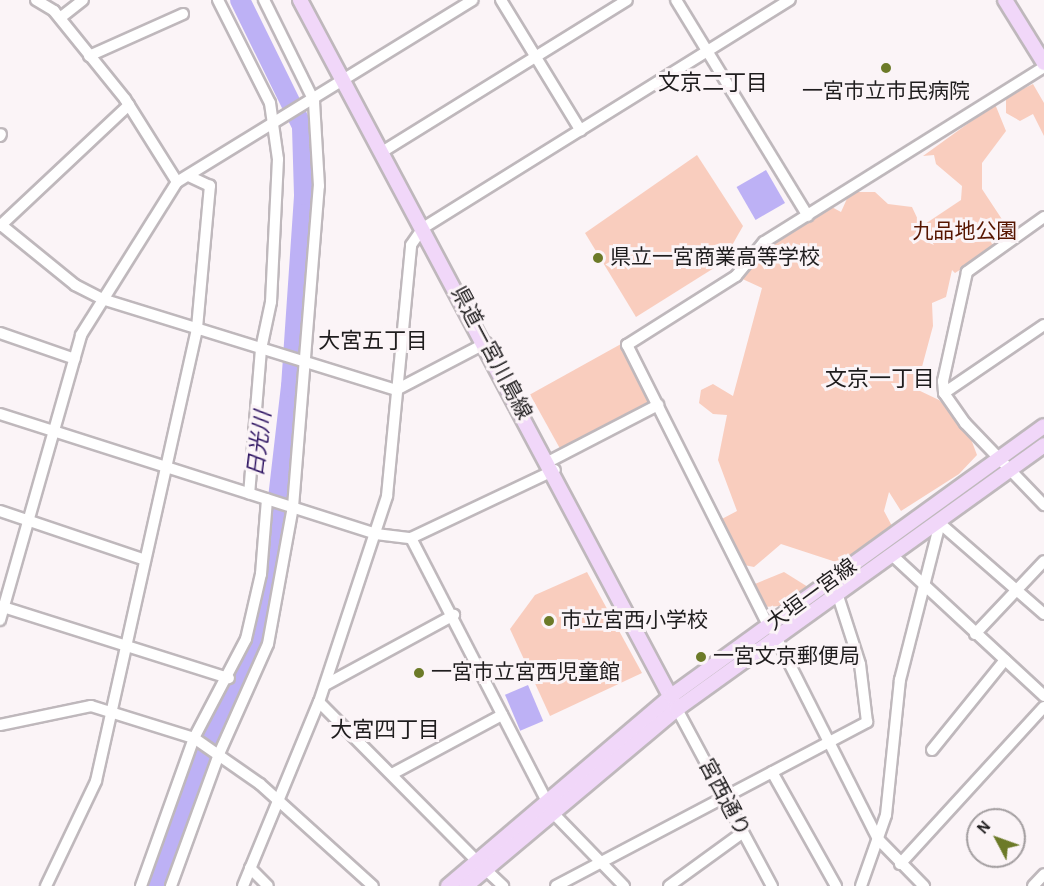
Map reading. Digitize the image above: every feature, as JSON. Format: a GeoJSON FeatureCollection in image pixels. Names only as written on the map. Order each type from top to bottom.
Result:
{"type":"FeatureCollection","features":[{"type":"Feature","properties":{"kind":"main road","name":"県道一宮川島線"},"geometry":{"type":"LineString","coordinates":[[300,0],[552,466],[677,709]]}},
{"type":"Feature","properties":{"kind":"main road"},"geometry":{"type":"LineString","coordinates":[[1005,0],[1044,65]]}},
{"type":"Feature","properties":{"kind":"main road","name":"大垣一宮線"},"geometry":{"type":"LineString","coordinates":[[550,807],[671,696],[1044,426]]}},
{"type":"Feature","properties":{"kind":"main road","name":"大垣一宮線"},"geometry":{"type":"LineString","coordinates":[[448,886],[481,865],[550,807],[677,709],[942,523],[1044,445]]}},
{"type":"Feature","properties":{"kind":"main road","name":"大垣一宮線"},"geometry":{"type":"LineString","coordinates":[[466,886],[481,865]]}},
{"type":"Feature","properties":{"kind":"street"},"geometry":{"type":"LineString","coordinates":[[36,0],[60,18],[129,105],[177,182]]}},
{"type":"Feature","properties":{"kind":"street"},"geometry":{"type":"LineString","coordinates":[[60,18],[83,0]]}},
{"type":"Feature","properties":{"kind":"street"},"geometry":{"type":"LineString","coordinates":[[218,0],[261,79],[275,124],[279,203],[261,349],[249,494]]}},
{"type":"Feature","properties":{"kind":"street"},"geometry":{"type":"LineString","coordinates":[[171,886],[216,752],[268,644],[291,507],[306,365],[319,186],[311,102],[264,0]]}},
{"type":"Feature","properties":{"kind":"street"},"geometry":{"type":"LineString","coordinates":[[0,620],[2,607],[32,521],[52,429],[75,358],[102,299],[177,182],[344,82],[473,0]]}},
{"type":"Feature","properties":{"kind":"street"},"geometry":{"type":"LineString","coordinates":[[501,0],[582,131]]}},
{"type":"Feature","properties":{"kind":"street"},"geometry":{"type":"LineString","coordinates":[[382,152],[627,0]]}},
{"type":"Feature","properties":{"kind":"street"},"geometry":{"type":"LineString","coordinates":[[676,0],[808,216]]}},
{"type":"Feature","properties":{"kind":"street"},"geometry":{"type":"LineString","coordinates":[[243,886],[280,804],[319,702],[387,496],[411,245],[423,228],[790,0]]}},
{"type":"Feature","properties":{"kind":"street"},"geometry":{"type":"LineString","coordinates":[[88,56],[183,14]]}},
{"type":"Feature","properties":{"kind":"street"},"geometry":{"type":"LineString","coordinates":[[768,627],[627,345],[736,276],[754,249],[1044,65]]}},
{"type":"Feature","properties":{"kind":"street"},"geometry":{"type":"LineString","coordinates":[[129,105],[0,225],[75,285],[102,299],[306,365],[396,390],[486,343]]}},
{"type":"Feature","properties":{"kind":"street"},"geometry":{"type":"LineString","coordinates":[[46,886],[96,781],[143,559],[197,328],[210,186],[189,176]]}},
{"type":"Feature","properties":{"kind":"street"},"geometry":{"type":"LineString","coordinates":[[944,393],[967,272],[1044,217]]}},
{"type":"Feature","properties":{"kind":"street"},"geometry":{"type":"LineString","coordinates":[[944,393],[1044,325]]}},
{"type":"Feature","properties":{"kind":"street"},"geometry":{"type":"LineString","coordinates":[[0,333],[75,358]]}},
{"type":"Feature","properties":{"kind":"street"},"geometry":{"type":"LineString","coordinates":[[944,393],[1044,505]]}},
{"type":"Feature","properties":{"kind":"street"},"geometry":{"type":"LineString","coordinates":[[0,414],[52,429],[164,469],[268,499],[376,534],[411,538],[552,466],[658,405]]}},
{"type":"Feature","properties":{"kind":"street"},"geometry":{"type":"LineString","coordinates":[[141,886],[195,739],[229,678],[246,639],[261,574],[268,499]]}},
{"type":"Feature","properties":{"kind":"street"},"geometry":{"type":"LineString","coordinates":[[0,511],[143,559]]}},
{"type":"Feature","properties":{"kind":"street"},"geometry":{"type":"LineString","coordinates":[[861,886],[886,815],[900,680],[942,523],[1044,614]]}},
{"type":"Feature","properties":{"kind":"street"},"geometry":{"type":"LineString","coordinates":[[411,538],[454,615],[502,716],[550,807],[624,886]]}},
{"type":"Feature","properties":{"kind":"street"},"geometry":{"type":"LineString","coordinates":[[893,556],[1044,696]]}},
{"type":"Feature","properties":{"kind":"street"},"geometry":{"type":"LineString","coordinates":[[975,634],[1044,561]]}},
{"type":"Feature","properties":{"kind":"street"},"geometry":{"type":"LineString","coordinates":[[556,886],[867,722],[860,664],[838,596]]}},
{"type":"Feature","properties":{"kind":"street"},"geometry":{"type":"LineString","coordinates":[[2,607],[125,648],[229,678]]}},
{"type":"Feature","properties":{"kind":"street"},"geometry":{"type":"LineString","coordinates":[[325,685],[454,615]]}},
{"type":"Feature","properties":{"kind":"street"},"geometry":{"type":"LineString","coordinates":[[777,639],[878,839],[924,886]]}},
{"type":"Feature","properties":{"kind":"street"},"geometry":{"type":"LineString","coordinates":[[932,750],[1005,660]]}},
{"type":"Feature","properties":{"kind":"street"},"geometry":{"type":"LineString","coordinates":[[319,702],[503,886]]}},
{"type":"Feature","properties":{"kind":"street"},"geometry":{"type":"LineString","coordinates":[[0,725],[91,706],[110,708],[195,739],[216,752],[280,804],[373,886]]}},
{"type":"Feature","properties":{"kind":"street"},"geometry":{"type":"LineString","coordinates":[[900,864],[1044,708]]}},
{"type":"Feature","properties":{"kind":"street","name":"宮西通り"},"geometry":{"type":"LineString","coordinates":[[677,709],[722,797],[772,886]]}},
{"type":"Feature","properties":{"kind":"street"},"geometry":{"type":"LineString","coordinates":[[392,774],[502,716]]}},
{"type":"Feature","properties":{"kind":"street"},"geometry":{"type":"LineString","coordinates":[[772,772],[836,886]]}},
{"type":"Feature","properties":{"kind":"street"},"geometry":{"type":"LineString","coordinates":[[669,886],[742,833]]}},
{"type":"Feature","properties":{"kind":"street"},"geometry":{"type":"LineString","coordinates":[[250,868],[268,886]]}},
{"type":"Feature","properties":{"kind":"street"},"geometry":{"type":"LineString","coordinates":[[1033,886],[1044,874]]}},
{"type":"Feature","properties":{"kind":"green space"},"geometry":{"type":"Polygon","coordinates":[[[1033,84],[1044,103],[1044,136],[1033,114],[1020,121],[1006,113],[1006,97],[1033,84]]]}},
{"type":"Feature","properties":{"kind":"green space","name":"九品地公園"},"geometry":{"type":"Polygon","coordinates":[[[995,104],[1006,131],[982,163],[982,189],[1013,236],[955,273],[952,270],[946,297],[932,303],[933,326],[916,389],[939,400],[965,423],[977,455],[959,474],[901,511],[889,492],[884,511],[892,526],[839,563],[781,544],[754,567],[739,564],[718,521],[737,511],[718,460],[727,415],[713,414],[699,403],[701,390],[713,384],[733,396],[762,288],[736,276],[748,259],[828,205],[841,212],[850,192],[875,192],[888,204],[912,207],[920,224],[915,237],[934,245],[922,226],[961,200],[962,186],[936,164],[934,155],[923,156],[995,104]]]}},
{"type":"Feature","properties":{"kind":"green space"},"geometry":{"type":"Polygon","coordinates":[[[697,155],[743,226],[722,263],[636,317],[585,233],[697,155]]]}},
{"type":"Feature","properties":{"kind":"green space"},"geometry":{"type":"Polygon","coordinates":[[[621,344],[655,405],[564,456],[530,394],[621,344]]]}},
{"type":"Feature","properties":{"kind":"green space"},"geometry":{"type":"Polygon","coordinates":[[[587,572],[642,673],[550,716],[510,629],[535,595],[587,572]]]}},
{"type":"Feature","properties":{"kind":"green space"},"geometry":{"type":"Polygon","coordinates":[[[784,572],[808,587],[781,606],[761,607],[750,586],[784,572]]]}},
{"type":"Feature","properties":{"kind":"shaded area"},"geometry":{"type":"Polygon","coordinates":[[[766,170],[785,203],[756,220],[737,187],[766,170]]]}},
{"type":"Feature","properties":{"kind":"shaded area"},"geometry":{"type":"Polygon","coordinates":[[[528,685],[543,721],[520,731],[505,695],[528,685]]]}},
{"type":"Feature","properties":{"kind":"waterway","name":"日光川"},"geometry":{"type":"LineString","coordinates":[[154,886],[187,794],[263,628],[291,387],[304,195],[302,126],[240,0]]}},
{"type":"Feature","properties":{"kind":"place","name":"一宮市立市民病院"},"geometry":{"type":"Point","coordinates":[886,68]}},
{"type":"Feature","properties":{"kind":"place","name":"県立一宮商業高等学校"},"geometry":{"type":"Point","coordinates":[598,258]}},
{"type":"Feature","properties":{"kind":"place","name":"市立宮西小学校"},"geometry":{"type":"Point","coordinates":[549,621]}},
{"type":"Feature","properties":{"kind":"place","name":"一宮文京郵便局"},"geometry":{"type":"Point","coordinates":[701,657]}},
{"type":"Feature","properties":{"kind":"place","name":"一宮市立宮西児童館"},"geometry":{"type":"Point","coordinates":[419,673]}},
{"type":"Feature","properties":{"kind":"district","name":"文京二丁目"},"geometry":{"type":"Point","coordinates":[713,84]}},
{"type":"Feature","properties":{"kind":"district","name":"大宮五丁目"},"geometry":{"type":"Point","coordinates":[373,342]}},
{"type":"Feature","properties":{"kind":"district","name":"文京一丁目"},"geometry":{"type":"Point","coordinates":[880,380]}},
{"type":"Feature","properties":{"kind":"district","name":"大宮四丁目"},"geometry":{"type":"Point","coordinates":[385,731]}}]}
